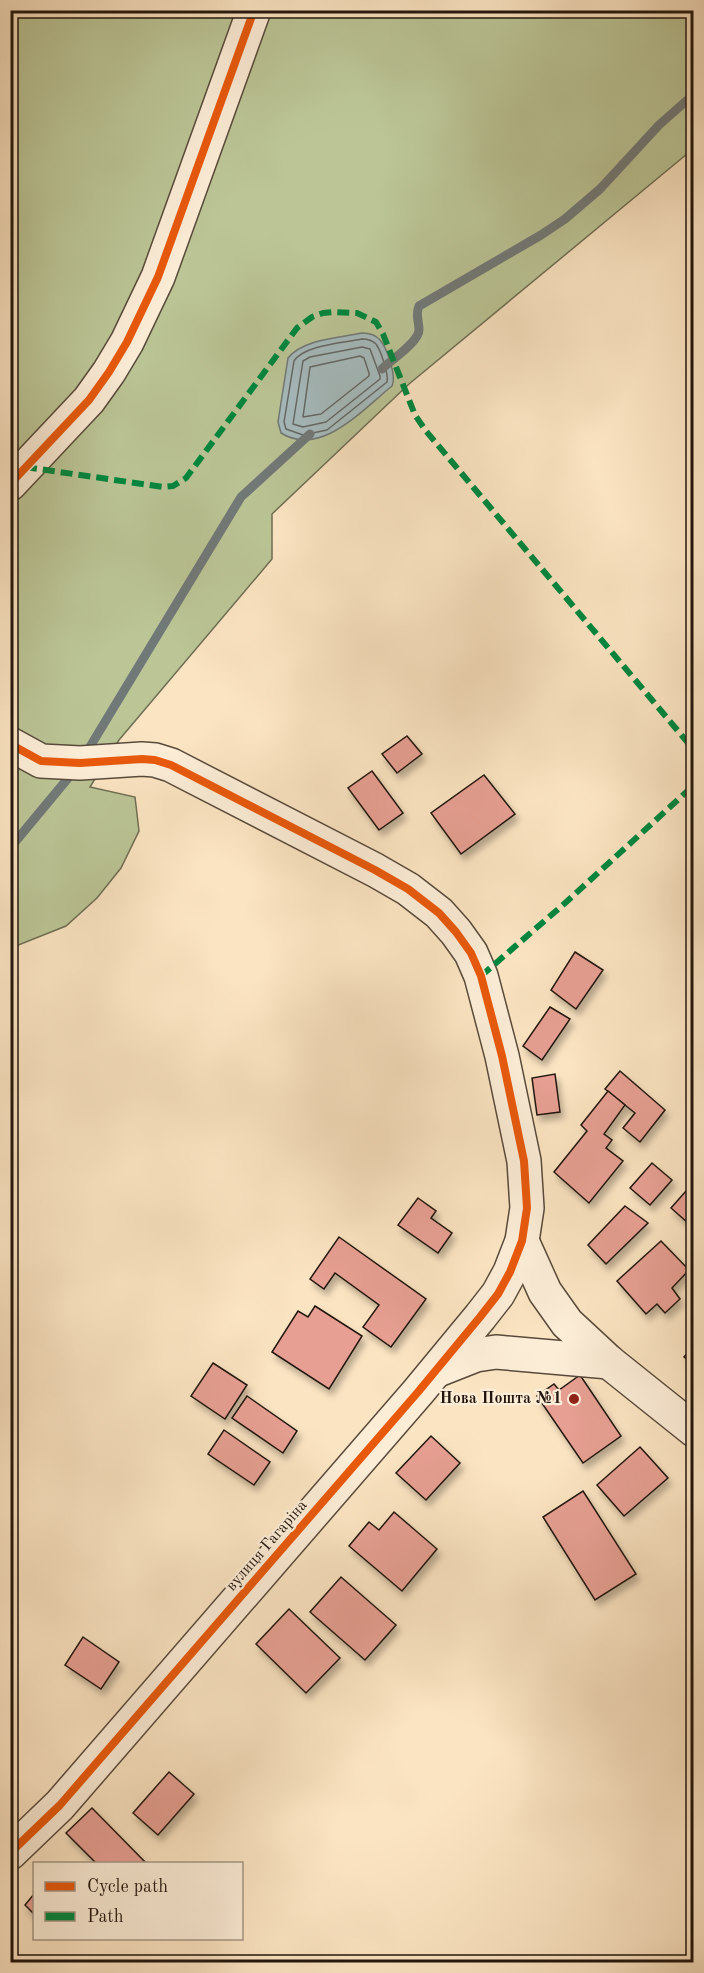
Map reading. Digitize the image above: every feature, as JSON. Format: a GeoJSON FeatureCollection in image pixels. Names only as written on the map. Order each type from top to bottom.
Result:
{"type":"FeatureCollection","features":[{"type":"Feature","properties":{"kind":"street"},"geometry":{"type":"LineString","coordinates":[[10,484],[89,400],[110,372],[127,342],[158,277],[254,10]]}},
{"type":"Feature","properties":{"kind":"street","name":"вулиця Гагаріна"},"geometry":{"type":"LineString","coordinates":[[10,744],[41,761],[80,763],[142,759],[171,765],[375,870],[408,890],[439,913],[471,953],[478,968],[502,1056],[524,1161],[527,1208],[522,1241],[510,1272],[498,1294],[436,1371],[60,1805],[10,1853]]}},
{"type":"Feature","properties":{"kind":"street"},"geometry":{"type":"LineString","coordinates":[[522,1241],[534,1270],[555,1308],[609,1362],[693,1430]]}},
{"type":"Feature","properties":{"kind":"street"},"geometry":{"type":"LineString","coordinates":[[436,1371],[460,1359],[476,1354],[496,1352],[609,1362]]}},
{"type":"Feature","properties":{"kind":"green space"},"geometry":{"type":"Polygon","coordinates":[[[11,11],[693,11],[693,149],[409,384],[272,514],[272,559],[119,740],[90,787],[135,797],[139,831],[121,868],[97,898],[66,926],[11,948],[11,11]]]}},
{"type":"Feature","properties":{"kind":"water"},"geometry":{"type":"Polygon","coordinates":[[[362,333],[374,335],[383,344],[392,370],[392,386],[355,418],[326,435],[311,439],[296,439],[281,433],[278,422],[288,358],[312,343],[362,333]]]}},
{"type":"Feature","properties":{"kind":"building"},"geometry":{"type":"Polygon","coordinates":[[[407,736],[422,754],[397,773],[382,754],[407,736]]]}},
{"type":"Feature","properties":{"kind":"building"},"geometry":{"type":"Polygon","coordinates":[[[372,771],[403,813],[379,830],[348,788],[372,771]]]}},
{"type":"Feature","properties":{"kind":"building"},"geometry":{"type":"Polygon","coordinates":[[[484,775],[515,814],[461,854],[431,813],[484,775]]]}},
{"type":"Feature","properties":{"kind":"building"},"geometry":{"type":"Polygon","coordinates":[[[575,952],[603,970],[576,1009],[551,990],[575,952]]]}},
{"type":"Feature","properties":{"kind":"building"},"geometry":{"type":"Polygon","coordinates":[[[550,1007],[570,1019],[542,1060],[523,1046],[550,1007]]]}},
{"type":"Feature","properties":{"kind":"building"},"geometry":{"type":"Polygon","coordinates":[[[620,1071],[665,1110],[640,1142],[623,1128],[635,1113],[605,1089],[620,1071]]]}},
{"type":"Feature","properties":{"kind":"building"},"geometry":{"type":"Polygon","coordinates":[[[555,1074],[560,1112],[537,1115],[532,1078],[555,1074]]]}},
{"type":"Feature","properties":{"kind":"building"},"geometry":{"type":"Polygon","coordinates":[[[608,1091],[625,1105],[604,1134],[612,1140],[606,1148],[623,1161],[589,1203],[554,1172],[587,1131],[581,1125],[608,1091]]]}},
{"type":"Feature","properties":{"kind":"building"},"geometry":{"type":"Polygon","coordinates":[[[652,1163],[672,1180],[650,1205],[630,1188],[652,1163]]]}},
{"type":"Feature","properties":{"kind":"building"},"geometry":{"type":"Polygon","coordinates":[[[694,1182],[694,1215],[687,1222],[671,1208],[694,1182]]]}},
{"type":"Feature","properties":{"kind":"building"},"geometry":{"type":"Polygon","coordinates":[[[418,1198],[436,1211],[431,1218],[452,1233],[438,1253],[398,1225],[418,1198]]]}},
{"type":"Feature","properties":{"kind":"building"},"geometry":{"type":"Polygon","coordinates":[[[625,1206],[648,1223],[606,1264],[588,1245],[625,1206]]]}},
{"type":"Feature","properties":{"kind":"building"},"geometry":{"type":"Polygon","coordinates":[[[339,1237],[426,1299],[391,1347],[363,1327],[379,1305],[335,1273],[324,1289],[310,1279],[339,1237]]]}},
{"type":"Feature","properties":{"kind":"building"},"geometry":{"type":"Polygon","coordinates":[[[661,1241],[689,1270],[672,1288],[680,1299],[665,1313],[657,1304],[646,1314],[617,1281],[661,1241]]]}},
{"type":"Feature","properties":{"kind":"building"},"geometry":{"type":"Polygon","coordinates":[[[315,1306],[362,1336],[329,1389],[272,1352],[298,1311],[308,1317],[315,1306]]]}},
{"type":"Feature","properties":{"kind":"building"},"geometry":{"type":"Polygon","coordinates":[[[694,1346],[694,1365],[684,1357],[694,1346]]]}},
{"type":"Feature","properties":{"kind":"building"},"geometry":{"type":"Polygon","coordinates":[[[213,1363],[247,1385],[225,1419],[191,1396],[213,1363]]]}},
{"type":"Feature","properties":{"kind":"building"},"geometry":{"type":"Polygon","coordinates":[[[580,1375],[621,1436],[583,1463],[537,1396],[554,1384],[559,1390],[580,1375]]]}},
{"type":"Feature","properties":{"kind":"building"},"geometry":{"type":"Polygon","coordinates":[[[247,1396],[297,1431],[283,1453],[232,1418],[247,1396]]]}},
{"type":"Feature","properties":{"kind":"building"},"geometry":{"type":"Polygon","coordinates":[[[224,1430],[270,1462],[254,1485],[208,1454],[224,1430]]]}},
{"type":"Feature","properties":{"kind":"building"},"geometry":{"type":"Polygon","coordinates":[[[431,1436],[460,1463],[426,1500],[396,1473],[431,1436]]]}},
{"type":"Feature","properties":{"kind":"building"},"geometry":{"type":"Polygon","coordinates":[[[640,1447],[668,1478],[624,1516],[597,1485],[640,1447]]]}},
{"type":"Feature","properties":{"kind":"building"},"geometry":{"type":"Polygon","coordinates":[[[583,1491],[636,1574],[595,1600],[543,1517],[583,1491]]]}},
{"type":"Feature","properties":{"kind":"building"},"geometry":{"type":"Polygon","coordinates":[[[394,1512],[437,1549],[402,1591],[349,1546],[369,1522],[379,1530],[394,1512]]]}},
{"type":"Feature","properties":{"kind":"building"},"geometry":{"type":"Polygon","coordinates":[[[341,1577],[396,1625],[365,1660],[310,1612],[341,1577]]]}},
{"type":"Feature","properties":{"kind":"building"},"geometry":{"type":"Polygon","coordinates":[[[289,1609],[340,1658],[306,1693],[256,1644],[289,1609]]]}},
{"type":"Feature","properties":{"kind":"building"},"geometry":{"type":"Polygon","coordinates":[[[83,1637],[119,1662],[101,1689],[65,1665],[83,1637]]]}},
{"type":"Feature","properties":{"kind":"building"},"geometry":{"type":"Polygon","coordinates":[[[169,1772],[194,1794],[158,1835],[133,1813],[169,1772]]]}},
{"type":"Feature","properties":{"kind":"building"},"geometry":{"type":"Polygon","coordinates":[[[92,1808],[145,1862],[95,1862],[66,1833],[92,1808]]]}},
{"type":"Feature","properties":{"kind":"building"},"geometry":{"type":"Polygon","coordinates":[[[33,1895],[33,1913],[25,1905],[33,1895]]]}},
{"type":"Feature","properties":{"kind":"waterway"},"geometry":{"type":"LineString","coordinates":[[382,369],[418,335],[419,306],[565,219],[600,189],[659,125],[694,94]]}},
{"type":"Feature","properties":{"kind":"waterway"},"geometry":{"type":"LineString","coordinates":[[85,755],[241,497],[310,434]]}},
{"type":"Feature","properties":{"kind":"waterway"},"geometry":{"type":"LineString","coordinates":[[10,848],[74,771]]}},
{"type":"Feature","properties":{"kind":"marked path"},"geometry":{"type":"LineString","coordinates":[[25,467],[163,487],[173,486],[186,478],[297,328],[312,317],[323,313],[357,313],[376,322],[383,334],[415,415],[426,431],[694,750]]}},
{"type":"Feature","properties":{"kind":"marked path"},"geometry":{"type":"LineString","coordinates":[[481,976],[564,904],[694,785]]}},
{"type":"Feature","properties":{"kind":"cycle path"},"geometry":{"type":"LineString","coordinates":[[10,484],[89,400],[127,342],[158,277],[254,10]]}},
{"type":"Feature","properties":{"kind":"cycle path"},"geometry":{"type":"LineString","coordinates":[[10,744],[41,761],[80,763],[142,759],[171,765],[375,870],[408,889],[439,913],[471,953],[481,976],[502,1056],[524,1161],[527,1208],[522,1241],[510,1272],[498,1294],[480,1317],[418,1392],[60,1805],[10,1853]]}},
{"type":"Feature","properties":{"kind":"place","name":"Нова Пошта №1"},"geometry":{"type":"Point","coordinates":[574,1399]}}]}
